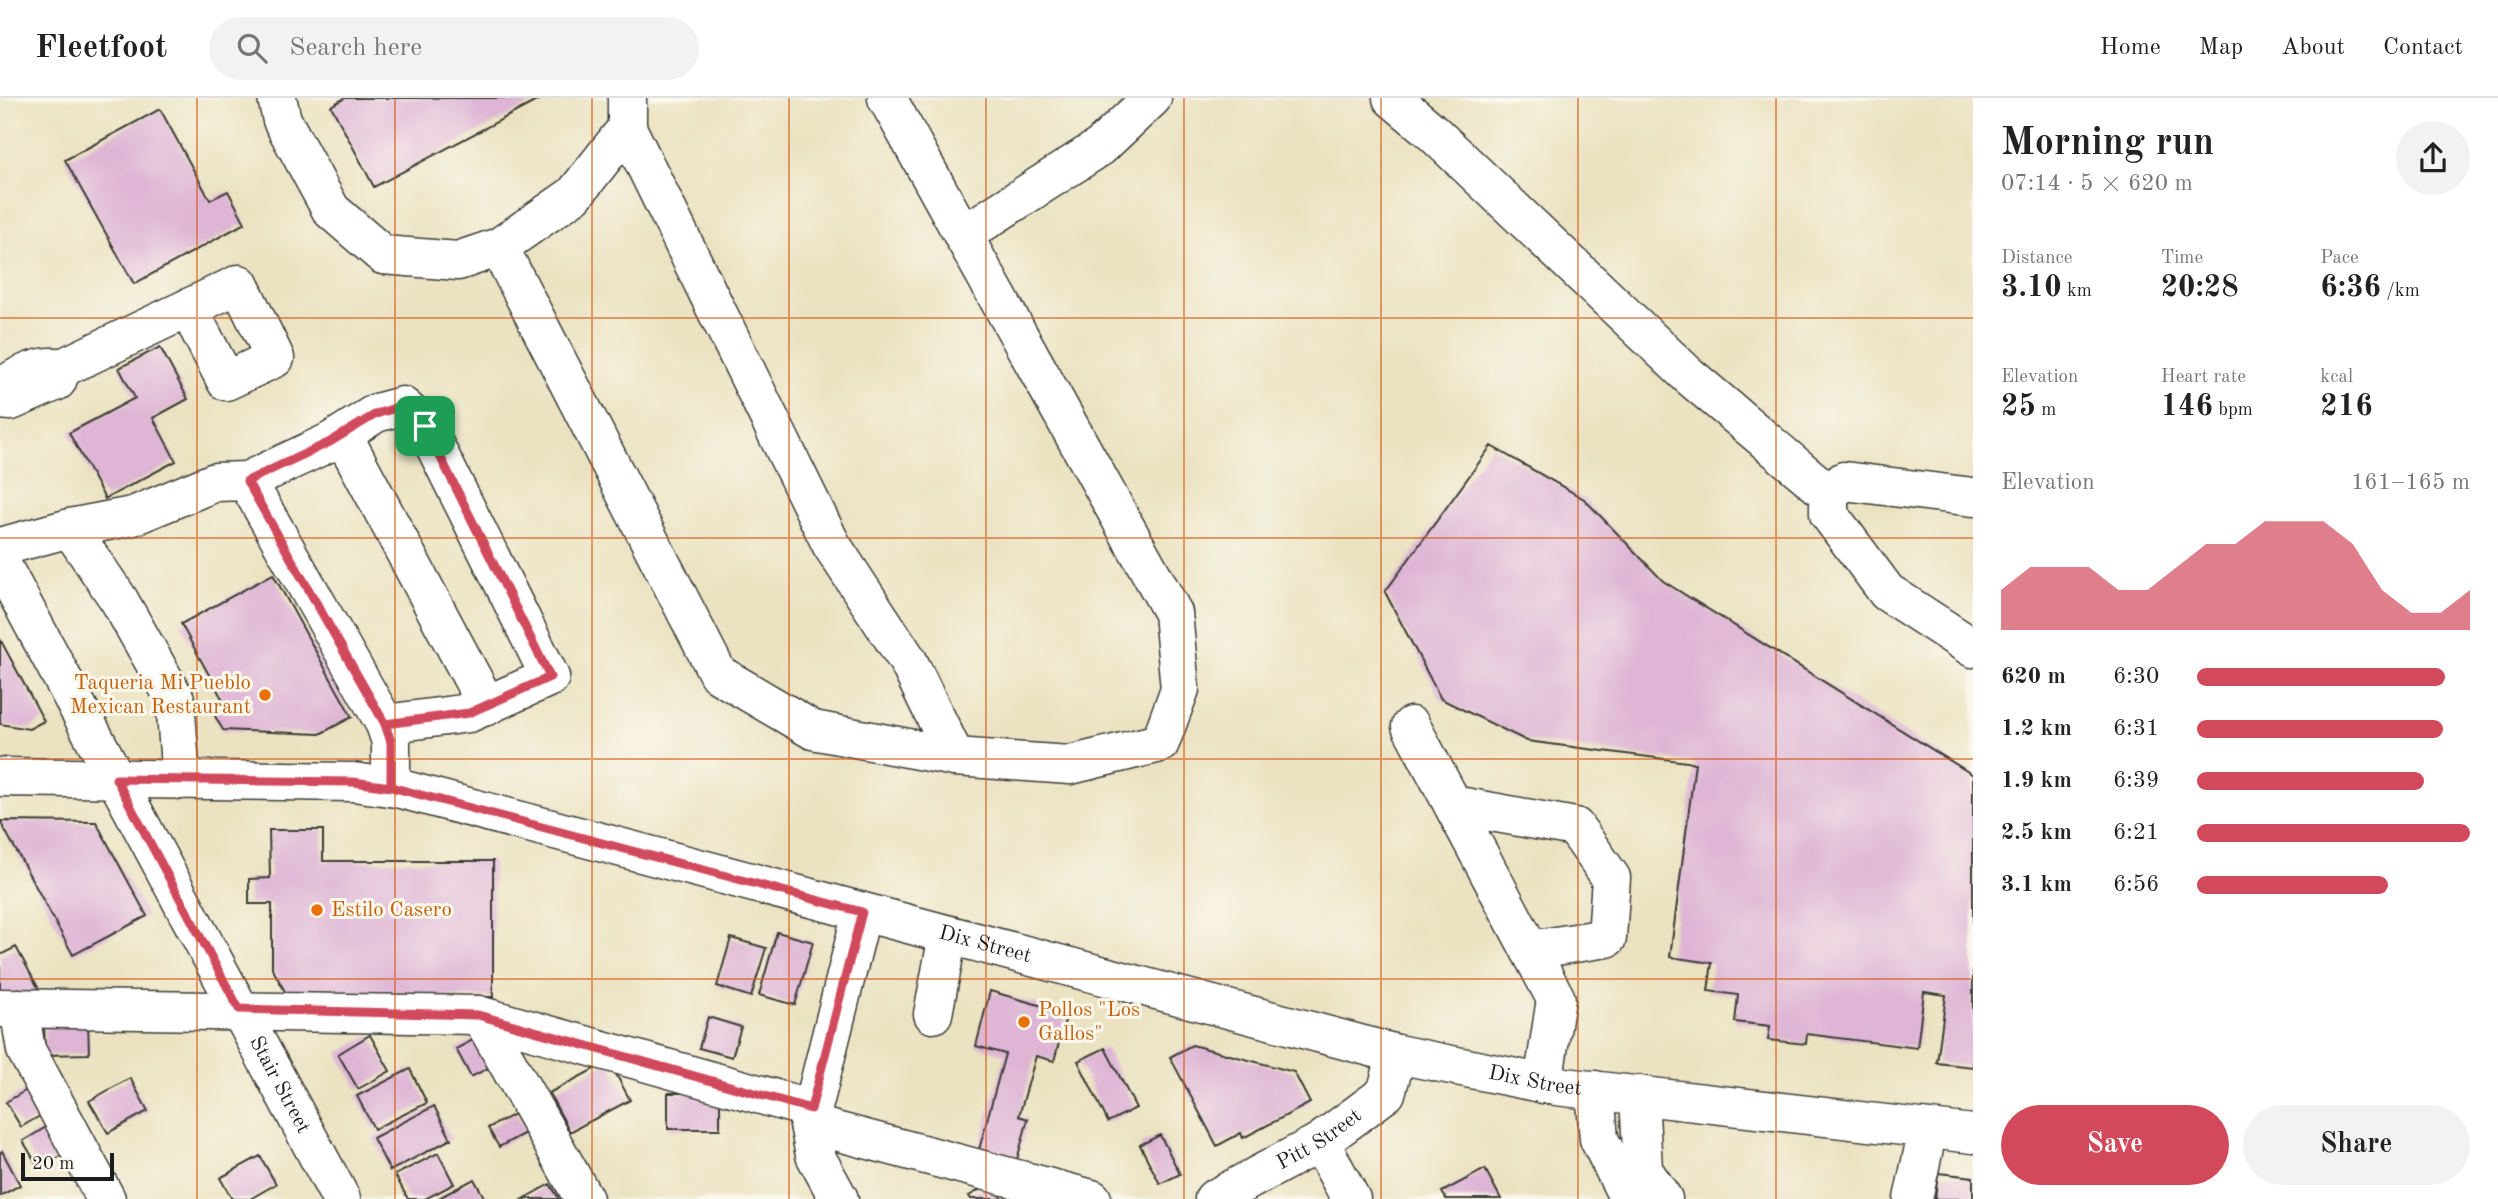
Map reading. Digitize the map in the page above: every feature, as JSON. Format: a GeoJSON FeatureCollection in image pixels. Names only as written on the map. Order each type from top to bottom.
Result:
{"type":"FeatureCollection","features":[{"type":"Feature","properties":{"kind":"street"},"geometry":{"type":"LineString","coordinates":[[277,98],[282,120],[331,210],[383,256],[458,261],[499,247],[575,195],[627,113]]}},
{"type":"Feature","properties":{"kind":"street"},"geometry":{"type":"LineString","coordinates":[[499,247],[718,674],[813,730],[955,757],[1070,765],[1160,743],[1180,689],[1173,613],[887,98]]}},
{"type":"Feature","properties":{"kind":"street"},"geometry":{"type":"LineString","coordinates":[[963,235],[1100,147],[1152,98]]}},
{"type":"Feature","properties":{"kind":"street"},"geometry":{"type":"LineString","coordinates":[[1392,98],[1430,130],[1688,375],[1829,494]]}},
{"type":"Feature","properties":{"kind":"street"},"geometry":{"type":"LineString","coordinates":[[627,113],[831,544],[908,660],[955,757]]}},
{"type":"Feature","properties":{"kind":"street"},"geometry":{"type":"LineString","coordinates":[[0,391],[5,385],[48,365],[62,368],[188,309]]}},
{"type":"Feature","properties":{"kind":"street"},"geometry":{"type":"LineString","coordinates":[[0,400],[11,401],[57,380],[62,368]]}},
{"type":"Feature","properties":{"kind":"street"},"geometry":{"type":"LineString","coordinates":[[0,547],[70,528],[133,516],[215,482],[247,481],[330,442],[376,414],[402,406],[425,426],[550,677],[469,713],[375,709]]}},
{"type":"Feature","properties":{"kind":"street"},"geometry":{"type":"LineString","coordinates":[[330,442],[347,443],[487,706]]}},
{"type":"Feature","properties":{"kind":"street"},"geometry":{"type":"LineString","coordinates":[[247,481],[391,742],[391,787]]}},
{"type":"Feature","properties":{"kind":"street"},"geometry":{"type":"LineString","coordinates":[[1973,497],[1844,481],[1829,494],[1829,514],[1887,592],[1973,648]]}},
{"type":"Feature","properties":{"kind":"street"},"geometry":{"type":"LineString","coordinates":[[70,528],[119,600],[175,699],[181,780]]}},
{"type":"Feature","properties":{"kind":"street","name":"Stair Street"},"geometry":{"type":"LineString","coordinates":[[0,562],[341,1199]]}},
{"type":"Feature","properties":{"kind":"street"},"geometry":{"type":"LineString","coordinates":[[1411,726],[1556,999],[1543,1084]]}},
{"type":"Feature","properties":{"kind":"street","name":"Dix Street"},"geometry":{"type":"LineString","coordinates":[[4,769],[116,779],[353,782],[391,787],[1397,1054],[1543,1084],[1973,1134]]}},
{"type":"Feature","properties":{"kind":"street"},"geometry":{"type":"LineString","coordinates":[[1453,805],[1575,827],[1611,878],[1607,938],[1530,950]]}},
{"type":"Feature","properties":{"kind":"street"},"geometry":{"type":"LineString","coordinates":[[839,1199],[816,1155],[810,1116],[862,912]]}},
{"type":"Feature","properties":{"kind":"street"},"geometry":{"type":"LineString","coordinates":[[933,1014],[948,935]]}},
{"type":"Feature","properties":{"kind":"street"},"geometry":{"type":"LineString","coordinates":[[106,1199],[26,1050],[9,1008],[239,1009],[478,1015],[1092,1199]]}},
{"type":"Feature","properties":{"kind":"street"},"geometry":{"type":"LineString","coordinates":[[478,1015],[584,1199]]}},
{"type":"Feature","properties":{"kind":"street","name":"Pitt Street"},"geometry":{"type":"LineString","coordinates":[[1214,1199],[1320,1142],[1386,1093],[1397,1054]]}},
{"type":"Feature","properties":{"kind":"street"},"geometry":{"type":"LineString","coordinates":[[1595,1090],[1599,1139],[1629,1199]]}},
{"type":"Feature","properties":{"kind":"street"},"geometry":{"type":"LineString","coordinates":[[1639,1095],[1643,1170],[1663,1199]]}},
{"type":"Feature","properties":{"kind":"street"},"geometry":{"type":"LineString","coordinates":[[1913,1199],[1928,1129]]}},
{"type":"Feature","properties":{"kind":"street"},"geometry":{"type":"LineString","coordinates":[[1320,1142],[1351,1199]]}},
{"type":"Feature","properties":{"kind":"building"},"geometry":{"type":"Polygon","coordinates":[[[345,98],[542,98],[374,187],[331,106],[345,98]]]}},
{"type":"Feature","properties":{"kind":"building"},"geometry":{"type":"Polygon","coordinates":[[[160,109],[210,200],[228,191],[245,223],[134,284],[65,160],[160,109]]]}},
{"type":"Feature","properties":{"kind":"building"},"geometry":{"type":"Polygon","coordinates":[[[160,347],[188,399],[153,418],[176,461],[105,499],[69,433],[135,398],[119,368],[160,347]]]}},
{"type":"Feature","properties":{"kind":"building"},"geometry":{"type":"Polygon","coordinates":[[[1491,446],[1584,499],[1663,581],[1973,775],[1973,1067],[1937,1063],[1946,995],[1924,992],[1917,1048],[1807,1034],[1806,1044],[1768,1040],[1770,1026],[1735,1022],[1738,995],[1708,991],[1712,963],[1670,957],[1695,763],[1527,741],[1441,699],[1385,592],[1491,446]]]}},
{"type":"Feature","properties":{"kind":"building"},"geometry":{"type":"Polygon","coordinates":[[[273,574],[352,717],[320,734],[223,730],[212,711],[225,704],[181,624],[273,574]]]}},
{"type":"Feature","properties":{"kind":"building"},"geometry":{"type":"Polygon","coordinates":[[[0,639],[44,721],[29,729],[0,724],[0,639]]]}},
{"type":"Feature","properties":{"kind":"building"},"geometry":{"type":"Polygon","coordinates":[[[0,821],[96,822],[147,916],[73,955],[0,821]]]}},
{"type":"Feature","properties":{"kind":"building"},"geometry":{"type":"Polygon","coordinates":[[[269,830],[323,830],[323,861],[493,861],[493,997],[288,997],[272,968],[272,904],[249,904],[249,879],[270,878],[269,830]]]}},
{"type":"Feature","properties":{"kind":"building"},"geometry":{"type":"Polygon","coordinates":[[[777,932],[813,942],[795,1005],[759,995],[777,932]]]}},
{"type":"Feature","properties":{"kind":"building"},"geometry":{"type":"Polygon","coordinates":[[[731,938],[766,948],[751,997],[717,986],[731,938]]]}},
{"type":"Feature","properties":{"kind":"building"},"geometry":{"type":"Polygon","coordinates":[[[16,947],[41,993],[0,993],[0,955],[16,947]]]}},
{"type":"Feature","properties":{"kind":"building"},"geometry":{"type":"Polygon","coordinates":[[[990,991],[1067,1013],[1054,1061],[1036,1056],[1019,1116],[1028,1119],[1015,1167],[977,1157],[1005,1054],[976,1046],[990,991]]]}},
{"type":"Feature","properties":{"kind":"building"},"geometry":{"type":"Polygon","coordinates":[[[708,1017],[741,1027],[732,1057],[699,1048],[708,1017]]]}},
{"type":"Feature","properties":{"kind":"building"},"geometry":{"type":"Polygon","coordinates":[[[88,1020],[89,1054],[45,1055],[44,1021],[88,1020]]]}},
{"type":"Feature","properties":{"kind":"building"},"geometry":{"type":"Polygon","coordinates":[[[370,1035],[390,1071],[358,1089],[338,1054],[370,1035]]]}},
{"type":"Feature","properties":{"kind":"building"},"geometry":{"type":"Polygon","coordinates":[[[480,1036],[496,1064],[471,1077],[456,1049],[480,1036]]]}},
{"type":"Feature","properties":{"kind":"building"},"geometry":{"type":"Polygon","coordinates":[[[1192,1045],[1294,1072],[1310,1103],[1243,1138],[1241,1133],[1217,1146],[1170,1057],[1192,1045]]]}},
{"type":"Feature","properties":{"kind":"building"},"geometry":{"type":"Polygon","coordinates":[[[1105,1048],[1136,1108],[1108,1122],[1078,1061],[1105,1048]]]}},
{"type":"Feature","properties":{"kind":"building"},"geometry":{"type":"Polygon","coordinates":[[[609,1061],[630,1100],[570,1132],[549,1093],[609,1061]]]}},
{"type":"Feature","properties":{"kind":"building"},"geometry":{"type":"Polygon","coordinates":[[[410,1069],[427,1103],[374,1129],[357,1096],[410,1069]]]}},
{"type":"Feature","properties":{"kind":"building"},"geometry":{"type":"Polygon","coordinates":[[[130,1078],[148,1111],[108,1133],[89,1101],[130,1078]]]}},
{"type":"Feature","properties":{"kind":"building"},"geometry":{"type":"Polygon","coordinates":[[[30,1088],[45,1113],[21,1127],[6,1102],[30,1088]]]}},
{"type":"Feature","properties":{"kind":"building"},"geometry":{"type":"Polygon","coordinates":[[[668,1093],[720,1093],[720,1129],[668,1129],[668,1093]]]}},
{"type":"Feature","properties":{"kind":"building"},"geometry":{"type":"Polygon","coordinates":[[[434,1106],[451,1139],[390,1171],[373,1138],[434,1106]]]}},
{"type":"Feature","properties":{"kind":"building"},"geometry":{"type":"Polygon","coordinates":[[[516,1113],[527,1132],[499,1147],[488,1128],[516,1113]]]}},
{"type":"Feature","properties":{"kind":"building"},"geometry":{"type":"Polygon","coordinates":[[[48,1126],[64,1154],[39,1168],[23,1141],[48,1126]]]}},
{"type":"Feature","properties":{"kind":"building"},"geometry":{"type":"Polygon","coordinates":[[[1160,1135],[1180,1174],[1160,1184],[1140,1145],[1160,1135]]]}},
{"type":"Feature","properties":{"kind":"building"},"geometry":{"type":"Polygon","coordinates":[[[2,1151],[20,1185],[0,1196],[0,1153],[2,1151]]]}},
{"type":"Feature","properties":{"kind":"building"},"geometry":{"type":"Polygon","coordinates":[[[438,1153],[454,1184],[425,1199],[408,1199],[395,1175],[438,1153]]]}},
{"type":"Feature","properties":{"kind":"building"},"geometry":{"type":"Polygon","coordinates":[[[260,1156],[276,1184],[250,1199],[232,1199],[220,1178],[260,1156]]]}},
{"type":"Feature","properties":{"kind":"building"},"geometry":{"type":"Polygon","coordinates":[[[1485,1169],[1501,1199],[1446,1199],[1442,1192],[1485,1169]]]}},
{"type":"Feature","properties":{"kind":"building"},"geometry":{"type":"Polygon","coordinates":[[[1938,1173],[1973,1177],[1973,1199],[1935,1199],[1938,1173]]]}},
{"type":"Feature","properties":{"kind":"building"},"geometry":{"type":"Polygon","coordinates":[[[474,1179],[485,1199],[437,1199],[474,1179]]]}},
{"type":"Feature","properties":{"kind":"building"},"geometry":{"type":"Polygon","coordinates":[[[550,1184],[559,1199],[523,1199],[550,1184]]]}},
{"type":"Feature","properties":{"kind":"building"},"geometry":{"type":"Polygon","coordinates":[[[984,1187],[997,1191],[1002,1199],[971,1199],[969,1196],[984,1187]]]}},
{"type":"Feature","properties":{"kind":"place","name":"Taqueria Mi Pueblo Mexican Restaurant"},"geometry":{"type":"Point","coordinates":[265,695]}},
{"type":"Feature","properties":{"kind":"place","name":"Estilo Casero"},"geometry":{"type":"Point","coordinates":[317,910]}},
{"type":"Feature","properties":{"kind":"place","name":"Pollos \"Los Gallos\""},"geometry":{"type":"Point","coordinates":[1024,1022]}},
{"type":"Feature","properties":{"kind":"route"},"geometry":{"type":"LineString","coordinates":[[425,426],[402,406],[376,414],[330,442],[247,481],[385,724],[391,742],[391,787],[862,912],[811,1109],[478,1015],[239,1009],[116,779],[353,782],[391,787],[391,742],[385,724],[469,713],[550,677],[425,426]]}}]}
